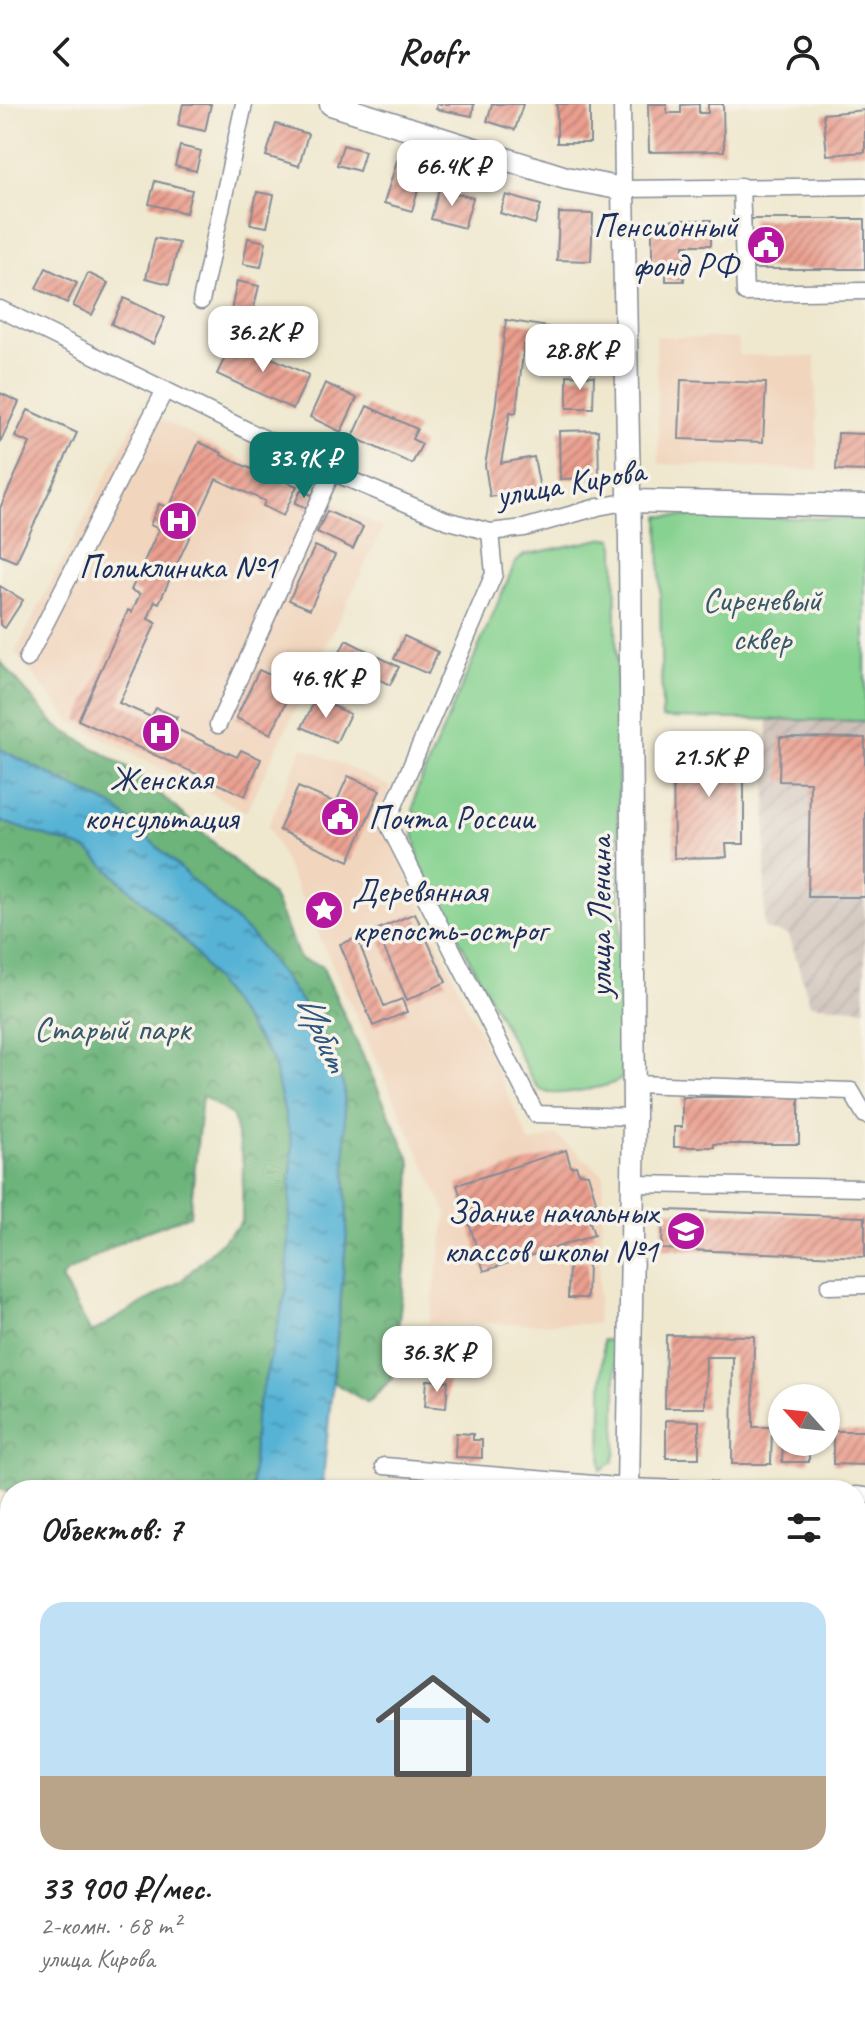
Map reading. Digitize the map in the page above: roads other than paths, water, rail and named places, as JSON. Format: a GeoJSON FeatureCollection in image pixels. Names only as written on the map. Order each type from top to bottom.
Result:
{"type":"FeatureCollection","features":[{"type":"Feature","properties":{"kind":"main road"},"geometry":{"type":"LineString","coordinates":[[331,104],[566,178],[623,189]]}},
{"type":"Feature","properties":{"kind":"main road","name":"улица Ленина"},"geometry":{"type":"LineString","coordinates":[[623,189],[630,501],[634,1084],[628,1480]]}},
{"type":"Feature","properties":{"kind":"main road","name":"улица Кирова"},"geometry":{"type":"LineString","coordinates":[[630,501],[865,506]]}},
{"type":"Feature","properties":{"kind":"street"},"geometry":{"type":"LineString","coordinates":[[201,301],[244,104]]}},
{"type":"Feature","properties":{"kind":"street","name":"улица Ленина"},"geometry":{"type":"LineString","coordinates":[[622,104],[623,189]]}},
{"type":"Feature","properties":{"kind":"street"},"geometry":{"type":"LineString","coordinates":[[741,186],[745,293],[865,291]]}},
{"type":"Feature","properties":{"kind":"street"},"geometry":{"type":"LineString","coordinates":[[623,189],[865,186]]}},
{"type":"Feature","properties":{"kind":"street","name":"улица Кирова"},"geometry":{"type":"LineString","coordinates":[[0,309],[332,472],[446,520],[490,532],[524,528],[630,501]]}},
{"type":"Feature","properties":{"kind":"street"},"geometry":{"type":"LineString","coordinates":[[27,659],[165,390]]}},
{"type":"Feature","properties":{"kind":"street"},"geometry":{"type":"LineString","coordinates":[[218,725],[332,472]]}},
{"type":"Feature","properties":{"kind":"street"},"geometry":{"type":"LineString","coordinates":[[490,532],[494,574],[387,822],[536,1114],[634,1117]]}},
{"type":"Feature","properties":{"kind":"street"},"geometry":{"type":"LineString","coordinates":[[634,1084],[851,1091],[865,1115]]}},
{"type":"Feature","properties":{"kind":"street"},"geometry":{"type":"LineString","coordinates":[[634,1184],[865,1188]]}},
{"type":"Feature","properties":{"kind":"street"},"geometry":{"type":"LineString","coordinates":[[829,1286],[865,1285]]}},
{"type":"Feature","properties":{"kind":"street"},"geometry":{"type":"LineString","coordinates":[[384,1466],[539,1480]]}},
{"type":"Feature","properties":{"kind":"water"},"geometry":{"type":"Polygon","coordinates":[[[0,749],[116,808],[254,938],[315,1020],[344,1087],[347,1232],[323,1480],[252,1480],[255,1420],[287,1288],[292,1143],[272,1059],[189,945],[88,850],[0,821],[0,749]]]}},
{"type":"Feature","properties":{"kind":"place","name":"Пенсионный фонд РФ"},"geometry":{"type":"Point","coordinates":[766,245]}},
{"type":"Feature","properties":{"kind":"place","name":"Поликлиника №1"},"geometry":{"type":"Point","coordinates":[178,521]}},
{"type":"Feature","properties":{"kind":"place","name":"Женская консультация"},"geometry":{"type":"Point","coordinates":[161,733]}},
{"type":"Feature","properties":{"kind":"place","name":"Почта России"},"geometry":{"type":"Point","coordinates":[340,817]}},
{"type":"Feature","properties":{"kind":"place","name":"Деревянная крепость-острог"},"geometry":{"type":"Point","coordinates":[324,910]}},
{"type":"Feature","properties":{"kind":"place","name":"Здание начальных классов школы №1"},"geometry":{"type":"Point","coordinates":[686,1231]}},
{"type":"Feature","properties":{"kind":"park label","name":"Сиреневый сквер"},"geometry":{"type":"Point","coordinates":[762,618]}},
{"type":"Feature","properties":{"kind":"park label","name":"Старый парк"},"geometry":{"type":"Point","coordinates":[112,1028]}},
{"type":"Feature","properties":{"kind":"water label","name":"Ирбит"},"geometry":{"type":"Point","coordinates":[324,1032]}}]}
